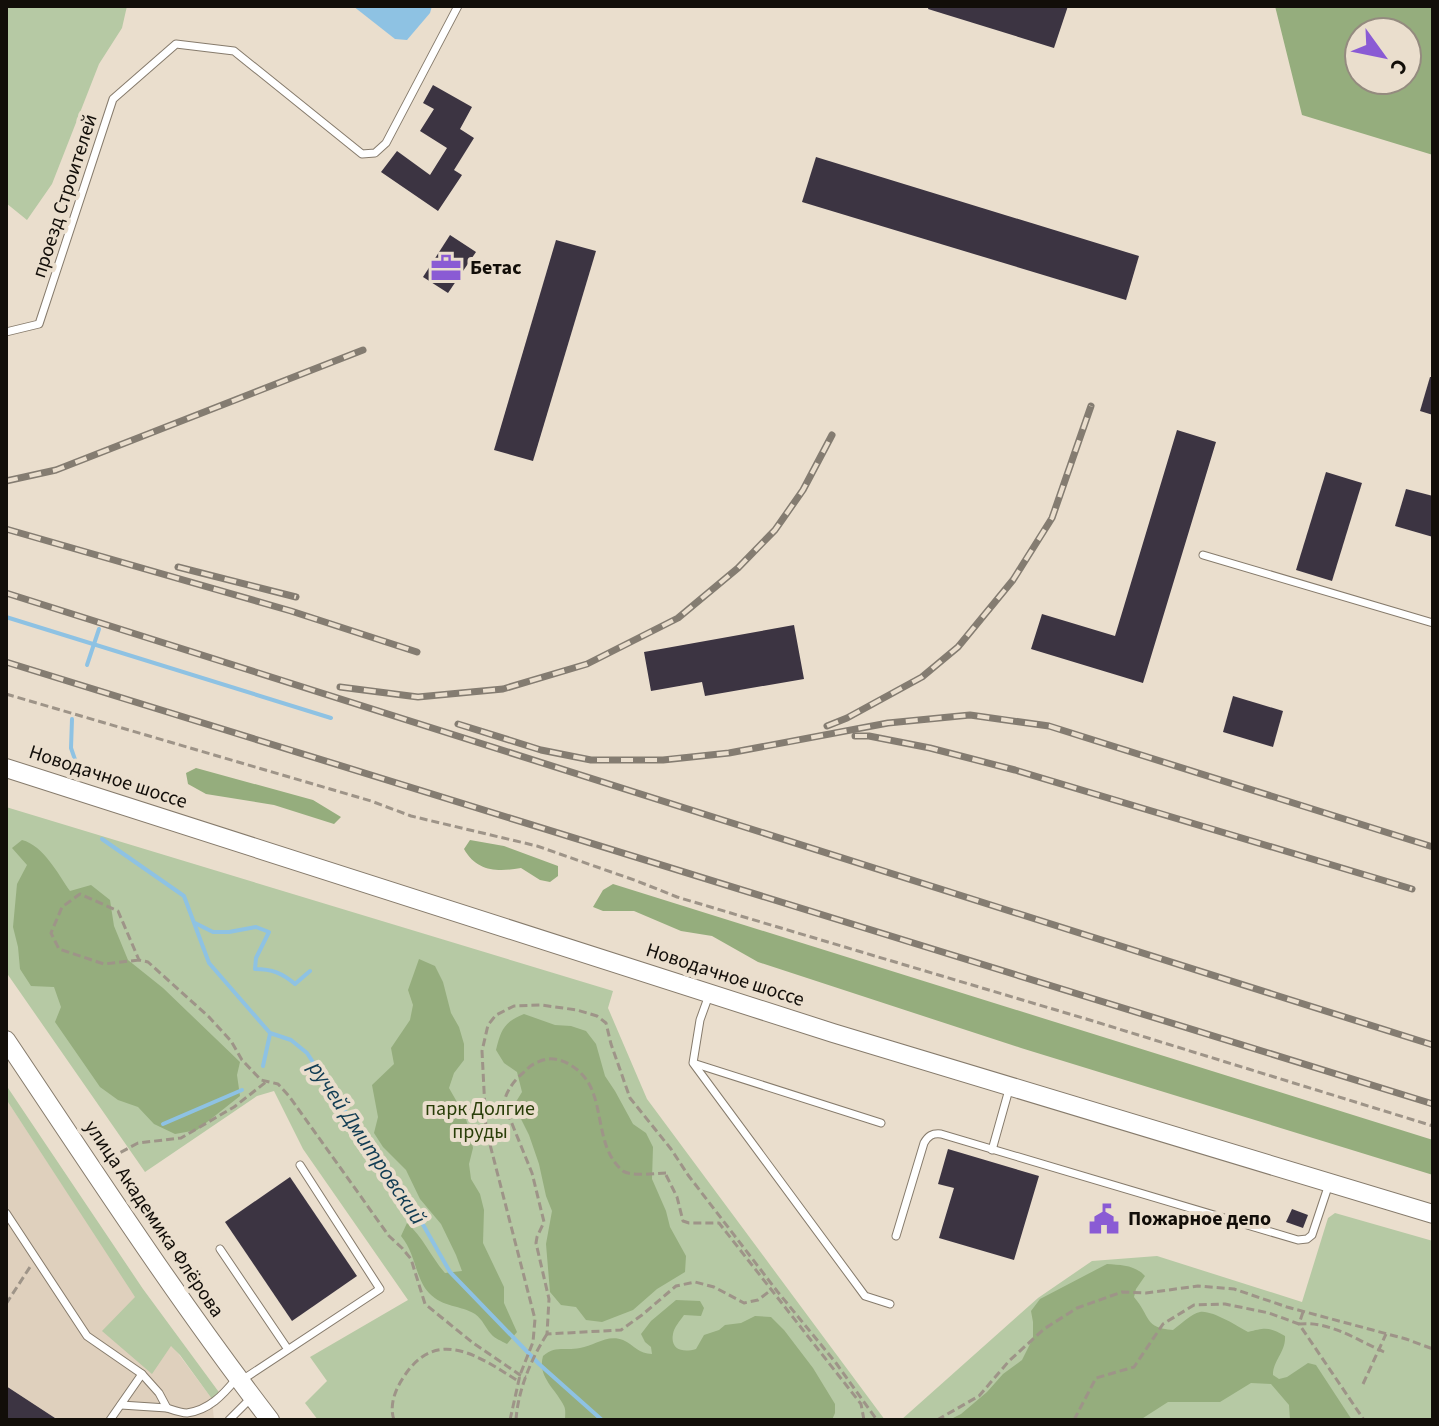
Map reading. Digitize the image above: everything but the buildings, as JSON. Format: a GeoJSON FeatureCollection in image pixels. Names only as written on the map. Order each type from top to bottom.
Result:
{"type":"FeatureCollection","features":[{"type":"Feature","properties":{"kind":"street","name":"Новодачное шоссе"},"geometry":{"type":"LineString","coordinates":[[6,768],[710,993],[1433,1214]]}},
{"type":"Feature","properties":{"kind":"street","name":"улица Академика Флёрова"},"geometry":{"type":"LineString","coordinates":[[6,1040],[165,1277],[270,1420]]}},
{"type":"Feature","properties":{"kind":"lane","name":"проезд Строителей"},"geometry":{"type":"LineString","coordinates":[[6,332],[39,324],[113,99],[176,44],[234,51],[362,154],[375,153],[386,143],[458,6]]}},
{"type":"Feature","properties":{"kind":"lane"},"geometry":{"type":"LineString","coordinates":[[1203,555],[1433,623]]}},
{"type":"Feature","properties":{"kind":"lane"},"geometry":{"type":"LineString","coordinates":[[710,993],[700,1020],[693,1063],[865,1296],[890,1304]]}},
{"type":"Feature","properties":{"kind":"lane"},"geometry":{"type":"LineString","coordinates":[[693,1063],[881,1123]]}},
{"type":"Feature","properties":{"kind":"lane"},"geometry":{"type":"LineString","coordinates":[[992,1150],[1010,1086]]}},
{"type":"Feature","properties":{"kind":"lane"},"geometry":{"type":"LineString","coordinates":[[896,1236],[924,1143],[934,1134],[1298,1240],[1312,1235],[1329,1184]]}},
{"type":"Feature","properties":{"kind":"lane"},"geometry":{"type":"LineString","coordinates":[[121,1405],[167,1408],[185,1413],[208,1405],[238,1379],[380,1289],[300,1165]]}},
{"type":"Feature","properties":{"kind":"lane"},"geometry":{"type":"LineString","coordinates":[[6,1213],[87,1336],[142,1374],[159,1393],[167,1408]]}},
{"type":"Feature","properties":{"kind":"lane"},"geometry":{"type":"LineString","coordinates":[[220,1249],[287,1348]]}},
{"type":"Feature","properties":{"kind":"lane"},"geometry":{"type":"LineString","coordinates":[[110,1420],[142,1374]]}},
{"type":"Feature","properties":{"kind":"lane"},"geometry":{"type":"LineString","coordinates":[[229,1420],[252,1397]]}},
{"type":"Feature","properties":{"kind":"path"},"geometry":{"type":"LineString","coordinates":[[6,694],[371,801],[411,816],[537,846],[677,897],[1433,1126]]}},
{"type":"Feature","properties":{"kind":"path"},"geometry":{"type":"LineString","coordinates":[[139,960],[118,911],[80,894],[62,907],[51,933],[59,949],[104,964],[139,960],[148,962],[209,1017],[261,1080],[278,1084],[389,1236],[411,1259],[425,1304],[519,1378]]}},
{"type":"Feature","properties":{"kind":"path"},"geometry":{"type":"LineString","coordinates":[[516,1420],[535,1319],[486,1129],[482,1051],[488,1025],[496,1015],[514,1006],[541,1005],[577,1010],[597,1016],[606,1023],[630,1098],[877,1420]]}},
{"type":"Feature","properties":{"kind":"path"},"geometry":{"type":"LineString","coordinates":[[510,1420],[519,1378],[547,1334],[549,1299],[536,1243],[544,1222],[532,1173],[504,1098],[519,1076],[539,1061],[553,1058],[565,1061],[592,1088],[603,1138],[609,1152],[624,1171],[630,1174],[666,1174],[677,1197],[683,1221],[719,1223],[861,1404],[864,1420]]}},
{"type":"Feature","properties":{"kind":"path"},"geometry":{"type":"LineString","coordinates":[[110,1158],[138,1143],[181,1138],[234,1107],[266,1082]]}},
{"type":"Feature","properties":{"kind":"path"},"geometry":{"type":"LineString","coordinates":[[6,1304],[34,1260]]}},
{"type":"Feature","properties":{"kind":"path"},"geometry":{"type":"LineString","coordinates":[[547,1334],[621,1330],[676,1286],[695,1282],[714,1287],[744,1303],[758,1300],[771,1290]]}},
{"type":"Feature","properties":{"kind":"path"},"geometry":{"type":"LineString","coordinates":[[937,1420],[979,1396],[1009,1361],[1044,1329],[1077,1308],[1122,1292],[1146,1293],[1198,1286],[1234,1289],[1433,1349]]}},
{"type":"Feature","properties":{"kind":"path"},"geometry":{"type":"LineString","coordinates":[[1074,1420],[1096,1378],[1134,1367],[1163,1324],[1194,1305],[1225,1304],[1269,1313],[1299,1324],[1313,1323],[1332,1328],[1382,1351]]}},
{"type":"Feature","properties":{"kind":"path"},"geometry":{"type":"LineString","coordinates":[[1299,1324],[1303,1312]]}},
{"type":"Feature","properties":{"kind":"path"},"geometry":{"type":"LineString","coordinates":[[1299,1324],[1364,1420]]}},
{"type":"Feature","properties":{"kind":"path"},"geometry":{"type":"LineString","coordinates":[[1363,1384],[1382,1351],[1386,1334]]}},
{"type":"Feature","properties":{"kind":"path"},"geometry":{"type":"LineString","coordinates":[[394,1420],[395,1390],[409,1367],[426,1355],[444,1350],[461,1350],[477,1355],[519,1378],[526,1377]]}},
{"type":"Feature","properties":{"kind":"shaded area"},"geometry":{"type":"Polygon","coordinates":[[[6,1099],[136,1297],[212,1399],[214,1420],[6,1420],[6,1099]]]}},
{"type":"Feature","properties":{"kind":"green space"},"geometry":{"type":"Polygon","coordinates":[[[6,6],[127,6],[122,28],[99,64],[52,184],[27,220],[6,203],[6,6]]]}},
{"type":"Feature","properties":{"kind":"green space"},"geometry":{"type":"Polygon","coordinates":[[[1275,6],[1433,6],[1433,155],[1302,115],[1275,6]]]}},
{"type":"Feature","properties":{"kind":"green space"},"geometry":{"type":"Polygon","coordinates":[[[196,768],[313,800],[341,817],[334,824],[274,805],[206,794],[188,784],[186,773],[196,768]]]}},
{"type":"Feature","properties":{"kind":"green space","name":"парк Долгие пруды"},"geometry":{"type":"Polygon","coordinates":[[[6,807],[613,991],[608,1008],[647,1099],[885,1420],[318,1420],[305,1403],[327,1381],[310,1357],[408,1300],[303,1149],[274,1091],[257,1096],[145,1172],[6,972],[6,807]]]}},
{"type":"Feature","properties":{"kind":"green space"},"geometry":{"type":"Polygon","coordinates":[[[22,840],[44,854],[70,891],[91,885],[110,900],[114,926],[128,960],[163,988],[240,1062],[237,1075],[240,1096],[197,1130],[175,1134],[154,1124],[138,1107],[118,1100],[100,1087],[55,1022],[61,1007],[54,987],[31,986],[20,969],[13,927],[17,884],[27,865],[12,848],[22,840]]]}},
{"type":"Feature","properties":{"kind":"green space"},"geometry":{"type":"Polygon","coordinates":[[[470,840],[504,846],[558,866],[558,876],[550,882],[540,880],[521,868],[489,869],[469,857],[464,849],[470,840]]]}},
{"type":"Feature","properties":{"kind":"green space"},"geometry":{"type":"Polygon","coordinates":[[[613,884],[1433,1140],[1433,1175],[1021,1048],[758,962],[712,936],[681,931],[634,911],[603,911],[593,907],[603,890],[613,884]]]}},
{"type":"Feature","properties":{"kind":"green space"},"geometry":{"type":"Polygon","coordinates":[[[419,959],[435,966],[464,1044],[464,1060],[454,1073],[449,1088],[470,1132],[473,1148],[469,1164],[471,1179],[480,1194],[484,1210],[483,1243],[504,1287],[504,1303],[517,1332],[507,1344],[493,1336],[475,1314],[434,1298],[424,1287],[410,1250],[401,1236],[407,1223],[445,1273],[462,1271],[441,1224],[420,1199],[406,1170],[374,1133],[378,1117],[372,1085],[394,1064],[391,1048],[410,1020],[413,1005],[408,990],[419,959]]]}},
{"type":"Feature","properties":{"kind":"green space"},"geometry":{"type":"Polygon","coordinates":[[[524,1014],[555,1025],[586,1031],[596,1044],[605,1076],[633,1124],[646,1133],[653,1147],[652,1179],[670,1227],[686,1256],[685,1272],[657,1289],[633,1310],[602,1322],[586,1320],[576,1307],[561,1305],[550,1292],[546,1244],[552,1211],[529,1135],[514,1105],[522,1092],[517,1072],[504,1063],[496,1050],[504,1028],[524,1014]]]}},
{"type":"Feature","properties":{"kind":"green space"},"geometry":{"type":"Polygon","coordinates":[[[6,1085],[143,1289],[221,1395],[212,1399],[171,1346],[152,1374],[102,1331],[135,1297],[6,1099],[6,1085]]]}},
{"type":"Feature","properties":{"kind":"green space"},"geometry":{"type":"Polygon","coordinates":[[[1335,1213],[1433,1241],[1433,1420],[901,1420],[1038,1298],[1092,1261],[1157,1256],[1302,1302],[1328,1218],[1335,1213]]]}},
{"type":"Feature","properties":{"kind":"green space"},"geometry":{"type":"Polygon","coordinates":[[[1107,1264],[1123,1265],[1145,1276],[1134,1297],[1157,1327],[1173,1330],[1193,1315],[1205,1312],[1248,1332],[1267,1329],[1285,1336],[1273,1375],[1279,1379],[1308,1363],[1316,1365],[1352,1420],[1290,1420],[1289,1405],[1271,1384],[1251,1383],[1220,1402],[1168,1402],[1140,1420],[949,1420],[961,1414],[1022,1360],[1033,1338],[1031,1311],[1040,1299],[1107,1264]]]}},
{"type":"Feature","properties":{"kind":"green space"},"geometry":{"type":"Polygon","coordinates":[[[676,1300],[700,1301],[704,1308],[701,1316],[684,1315],[675,1329],[674,1344],[686,1351],[696,1349],[704,1335],[725,1325],[741,1323],[755,1316],[771,1317],[813,1368],[835,1404],[832,1420],[565,1420],[564,1406],[543,1370],[543,1356],[556,1349],[580,1348],[612,1338],[652,1354],[651,1347],[641,1334],[676,1300]]]}},
{"type":"Feature","properties":{"kind":"water"},"geometry":{"type":"Polygon","coordinates":[[[353,6],[432,6],[430,13],[407,40],[395,39],[353,6]]]}},
{"type":"Feature","properties":{"kind":"waterway"},"geometry":{"type":"LineString","coordinates":[[6,617],[331,718]]}},
{"type":"Feature","properties":{"kind":"waterway","name":"ручей Дмитровский"},"geometry":{"type":"LineString","coordinates":[[87,665],[99,629]]}},
{"type":"Feature","properties":{"kind":"waterway","name":"ручей Дмитровский"},"geometry":{"type":"LineString","coordinates":[[72,719],[71,748],[80,774]]}},
{"type":"Feature","properties":{"kind":"waterway","name":"ручей Дмитровский"},"geometry":{"type":"LineString","coordinates":[[102,839],[184,896],[209,963],[270,1033],[291,1040],[307,1053],[356,1128],[401,1186],[450,1272],[539,1364],[602,1420]]}},
{"type":"Feature","properties":{"kind":"waterway"},"geometry":{"type":"LineString","coordinates":[[195,923],[213,932],[256,927],[269,932],[256,958],[255,969],[276,972],[295,984],[310,971]]}},
{"type":"Feature","properties":{"kind":"waterway"},"geometry":{"type":"LineString","coordinates":[[263,1066],[270,1034]]}},
{"type":"Feature","properties":{"kind":"waterway"},"geometry":{"type":"LineString","coordinates":[[163,1124],[242,1090]]}},
{"type":"Feature","properties":{"kind":"railway"},"geometry":{"type":"LineString","coordinates":[[6,481],[56,470],[363,350]]}},
{"type":"Feature","properties":{"kind":"railway"},"geometry":{"type":"LineString","coordinates":[[827,726],[922,677],[958,647],[1013,580],[1052,518],[1091,406]]}},
{"type":"Feature","properties":{"kind":"railway"},"geometry":{"type":"LineString","coordinates":[[340,687],[418,697],[503,689],[587,664],[678,618],[738,568],[775,530],[803,490],[832,435]]}},
{"type":"Feature","properties":{"kind":"railway"},"geometry":{"type":"LineString","coordinates":[[6,529],[291,611],[417,652]]}},
{"type":"Feature","properties":{"kind":"railway"},"geometry":{"type":"LineString","coordinates":[[178,567],[296,597]]}},
{"type":"Feature","properties":{"kind":"railway"},"geometry":{"type":"LineString","coordinates":[[6,593],[1433,1045]]}},
{"type":"Feature","properties":{"kind":"railway"},"geometry":{"type":"LineString","coordinates":[[6,662],[1433,1104]]}},
{"type":"Feature","properties":{"kind":"railway"},"geometry":{"type":"LineString","coordinates":[[458,724],[541,750],[591,760],[663,760],[729,753],[888,723],[970,715],[1049,726],[1433,847]]}},
{"type":"Feature","properties":{"kind":"railway"},"geometry":{"type":"LineString","coordinates":[[855,736],[930,748],[1015,770],[1412,889]]}},
{"type":"Feature","properties":{"kind":"place","name":"Бетас"},"geometry":{"type":"Point","coordinates":[446,268]}},
{"type":"Feature","properties":{"kind":"place","name":"Пожарное депо"},"geometry":{"type":"Point","coordinates":[1104,1219]}}]}
